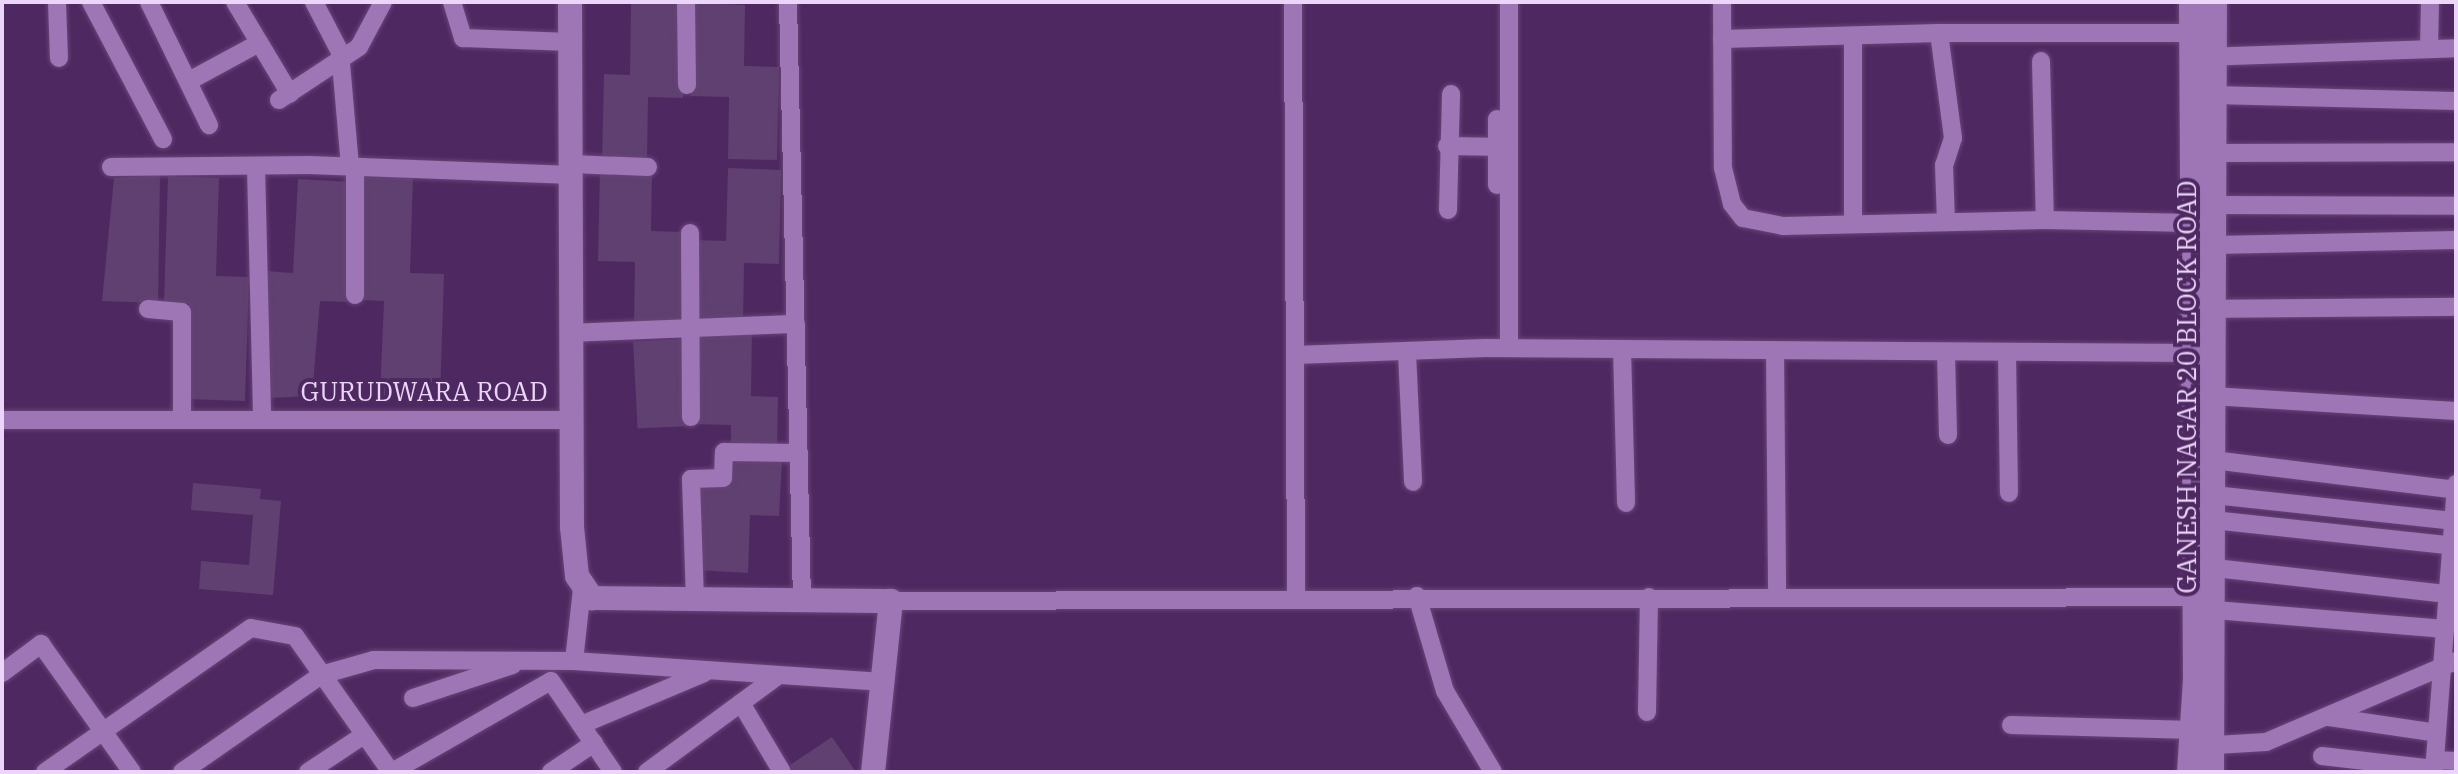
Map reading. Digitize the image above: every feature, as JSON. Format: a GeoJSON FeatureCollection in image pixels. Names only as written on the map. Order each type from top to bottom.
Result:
{"type":"FeatureCollection","features":[{"type":"Feature","properties":{"kind":"street"},"geometry":{"type":"LineString","coordinates":[[57,2],[59,58]]}},
{"type":"Feature","properties":{"kind":"street"},"geometry":{"type":"LineString","coordinates":[[91,2],[163,139]]}},
{"type":"Feature","properties":{"kind":"street"},"geometry":{"type":"LineString","coordinates":[[149,2],[209,125]]}},
{"type":"Feature","properties":{"kind":"street"},"geometry":{"type":"LineString","coordinates":[[235,2],[259,43],[284,97],[342,63],[359,47],[383,2]]}},
{"type":"Feature","properties":{"kind":"street"},"geometry":{"type":"LineString","coordinates":[[314,2],[342,63],[352,167],[355,295]]}},
{"type":"Feature","properties":{"kind":"street"},"geometry":{"type":"LineString","coordinates":[[452,2],[463,38],[570,42]]}},
{"type":"Feature","properties":{"kind":"street","name":"GURUDWARA ROAD"},"geometry":{"type":"LineString","coordinates":[[2,420],[571,420],[570,2]]}},
{"type":"Feature","properties":{"kind":"street"},"geometry":{"type":"LineString","coordinates":[[686,2],[687,85]]}},
{"type":"Feature","properties":{"kind":"street"},"geometry":{"type":"LineString","coordinates":[[788,2],[802,602]]}},
{"type":"Feature","properties":{"kind":"street"},"geometry":{"type":"LineString","coordinates":[[1293,2],[1296,597]]}},
{"type":"Feature","properties":{"kind":"street"},"geometry":{"type":"LineString","coordinates":[[1497,216],[1509,2]]}},
{"type":"Feature","properties":{"kind":"street"},"geometry":{"type":"LineString","coordinates":[[1722,2],[1723,168],[1732,204],[1743,218],[1783,226],[2045,220],[2193,223]]}},
{"type":"Feature","properties":{"kind":"street","name":"GANESH NAGAR 20 BLOCK ROAD"},"geometry":{"type":"LineString","coordinates":[[2191,2],[2200,49],[2214,95],[2215,245],[2194,353],[2216,745],[2212,772]]}},
{"type":"Feature","properties":{"kind":"street","name":"GANESH NAGAR 20 BLOCK ROAD"},"geometry":{"type":"LineString","coordinates":[[2189,772],[2208,601],[2215,568],[2212,396],[2193,223],[2200,49],[2215,2]]}},
{"type":"Feature","properties":{"kind":"street"},"geometry":{"type":"LineString","coordinates":[[2429,49],[2430,2]]}},
{"type":"Feature","properties":{"kind":"street"},"geometry":{"type":"LineString","coordinates":[[1722,39],[1853,38],[1939,33],[2200,49],[2456,48]]}},
{"type":"Feature","properties":{"kind":"street"},"geometry":{"type":"LineString","coordinates":[[1939,33],[1953,138],[1944,165],[1946,221]]}},
{"type":"Feature","properties":{"kind":"street"},"geometry":{"type":"LineString","coordinates":[[1853,38],[1853,223]]}},
{"type":"Feature","properties":{"kind":"street"},"geometry":{"type":"LineString","coordinates":[[189,81],[259,43]]}},
{"type":"Feature","properties":{"kind":"street"},"geometry":{"type":"LineString","coordinates":[[2041,61],[2045,220]]}},
{"type":"Feature","properties":{"kind":"street"},"geometry":{"type":"LineString","coordinates":[[1499,82],[1509,348]]}},
{"type":"Feature","properties":{"kind":"street"},"geometry":{"type":"LineString","coordinates":[[1448,210],[1451,94]]}},
{"type":"Feature","properties":{"kind":"street"},"geometry":{"type":"LineString","coordinates":[[2214,95],[2456,101]]}},
{"type":"Feature","properties":{"kind":"street"},"geometry":{"type":"LineString","coordinates":[[1450,146],[1502,147]]}},
{"type":"Feature","properties":{"kind":"street"},"geometry":{"type":"LineString","coordinates":[[2215,153],[2456,152]]}},
{"type":"Feature","properties":{"kind":"street"},"geometry":{"type":"LineString","coordinates":[[111,167],[572,170],[648,167]]}},
{"type":"Feature","properties":{"kind":"street"},"geometry":{"type":"LineString","coordinates":[[256,167],[262,419]]}},
{"type":"Feature","properties":{"kind":"street"},"geometry":{"type":"LineString","coordinates":[[2214,205],[2456,206]]}},
{"type":"Feature","properties":{"kind":"street"},"geometry":{"type":"LineString","coordinates":[[690,233],[691,417]]}},
{"type":"Feature","properties":{"kind":"street"},"geometry":{"type":"LineString","coordinates":[[2215,245],[2456,240]]}},
{"type":"Feature","properties":{"kind":"street"},"geometry":{"type":"LineString","coordinates":[[2204,309],[2456,307]]}},
{"type":"Feature","properties":{"kind":"street"},"geometry":{"type":"LineString","coordinates":[[148,309],[182,312],[182,419]]}},
{"type":"Feature","properties":{"kind":"street"},"geometry":{"type":"LineString","coordinates":[[571,333],[796,324]]}},
{"type":"Feature","properties":{"kind":"street"},"geometry":{"type":"LineString","coordinates":[[1295,355],[1509,348],[2194,353]]}},
{"type":"Feature","properties":{"kind":"street"},"geometry":{"type":"LineString","coordinates":[[1622,349],[1626,503]]}},
{"type":"Feature","properties":{"kind":"street"},"geometry":{"type":"LineString","coordinates":[[1775,351],[1777,596]]}},
{"type":"Feature","properties":{"kind":"street"},"geometry":{"type":"LineString","coordinates":[[1407,353],[1413,482]]}},
{"type":"Feature","properties":{"kind":"street"},"geometry":{"type":"LineString","coordinates":[[1946,353],[1948,435]]}},
{"type":"Feature","properties":{"kind":"street"},"geometry":{"type":"LineString","coordinates":[[2007,353],[2009,493]]}},
{"type":"Feature","properties":{"kind":"street"},"geometry":{"type":"LineString","coordinates":[[2212,396],[2456,411]]}},
{"type":"Feature","properties":{"kind":"street"},"geometry":{"type":"LineString","coordinates":[[571,420],[573,557],[582,588],[574,661]]}},
{"type":"Feature","properties":{"kind":"street"},"geometry":{"type":"LineString","coordinates":[[695,600],[691,479],[723,478],[724,452],[799,453]]}},
{"type":"Feature","properties":{"kind":"street"},"geometry":{"type":"LineString","coordinates":[[2213,460],[2456,488],[2452,594],[2445,629],[2449,664],[2434,767]]}},
{"type":"Feature","properties":{"kind":"street"},"geometry":{"type":"LineString","coordinates":[[2214,495],[2453,521]]}},
{"type":"Feature","properties":{"kind":"street"},"geometry":{"type":"LineString","coordinates":[[2213,520],[2454,546]]}},
{"type":"Feature","properties":{"kind":"street"},"geometry":{"type":"LineString","coordinates":[[2215,568],[2452,594]]}},
{"type":"Feature","properties":{"kind":"street"},"geometry":{"type":"LineString","coordinates":[[582,588],[592,598],[802,602],[1417,596],[2208,601],[2445,629]]}},
{"type":"Feature","properties":{"kind":"street"},"geometry":{"type":"LineString","coordinates":[[1417,596],[1445,691],[1493,772]]}},
{"type":"Feature","properties":{"kind":"street"},"geometry":{"type":"LineString","coordinates":[[1647,712],[1649,597]]}},
{"type":"Feature","properties":{"kind":"street"},"geometry":{"type":"LineString","coordinates":[[873,772],[885,682],[891,601]]}},
{"type":"Feature","properties":{"kind":"street"},"geometry":{"type":"LineString","coordinates":[[45,772],[251,628],[295,636],[391,772],[551,681],[613,772]]}},
{"type":"Feature","properties":{"kind":"street"},"geometry":{"type":"LineString","coordinates":[[2,673],[41,644],[132,772]]}},
{"type":"Feature","properties":{"kind":"street"},"geometry":{"type":"LineString","coordinates":[[182,772],[321,675],[374,660],[574,661],[775,678],[885,682]]}},
{"type":"Feature","properties":{"kind":"street"},"geometry":{"type":"LineString","coordinates":[[413,698],[527,660]]}},
{"type":"Feature","properties":{"kind":"street"},"geometry":{"type":"LineString","coordinates":[[2216,745],[2266,742],[2449,664]]}},
{"type":"Feature","properties":{"kind":"street"},"geometry":{"type":"LineString","coordinates":[[581,725],[706,672]]}},
{"type":"Feature","properties":{"kind":"street"},"geometry":{"type":"LineString","coordinates":[[647,772],[775,678]]}},
{"type":"Feature","properties":{"kind":"street"},"geometry":{"type":"LineString","coordinates":[[741,703],[779,771]]}},
{"type":"Feature","properties":{"kind":"street"},"geometry":{"type":"LineString","coordinates":[[2329,717],[2437,733]]}},
{"type":"Feature","properties":{"kind":"street"},"geometry":{"type":"LineString","coordinates":[[2011,725],[2193,730]]}},
{"type":"Feature","properties":{"kind":"street"},"geometry":{"type":"LineString","coordinates":[[308,772],[364,735]]}},
{"type":"Feature","properties":{"kind":"street"},"geometry":{"type":"LineString","coordinates":[[551,772],[594,743]]}},
{"type":"Feature","properties":{"kind":"street"},"geometry":{"type":"LineString","coordinates":[[2322,756],[2434,767],[2456,761]]}},
{"type":"Feature","properties":{"kind":"building"},"geometry":{"type":"Polygon","coordinates":[[[631,3],[685,4],[683,98],[648,97],[647,165],[602,164],[604,74],[630,75],[631,3]]]}},
{"type":"Feature","properties":{"kind":"building"},"geometry":{"type":"Polygon","coordinates":[[[693,3],[745,5],[744,66],[779,67],[777,160],[728,159],[729,97],[691,96],[693,3]]]}},
{"type":"Feature","properties":{"kind":"building"},"geometry":{"type":"Polygon","coordinates":[[[600,168],[652,170],[651,231],[686,232],[683,326],[634,324],[635,262],[598,261],[600,168]]]}},
{"type":"Feature","properties":{"kind":"building"},"geometry":{"type":"Polygon","coordinates":[[[728,168],[781,170],[779,264],[744,263],[743,326],[692,325],[694,240],[726,241],[728,168]]]}},
{"type":"Feature","properties":{"kind":"building"},"geometry":{"type":"Polygon","coordinates":[[[363,174],[413,176],[410,273],[444,274],[440,398],[380,396],[384,301],[359,300],[363,174]]]}},
{"type":"Feature","properties":{"kind":"building"},"geometry":{"type":"Polygon","coordinates":[[[160,175],[158,303],[102,301],[114,178],[160,175]]]}},
{"type":"Feature","properties":{"kind":"building"},"geometry":{"type":"Polygon","coordinates":[[[168,176],[219,178],[216,276],[249,277],[245,401],[186,399],[189,304],[164,303],[168,176]]]}},
{"type":"Feature","properties":{"kind":"building"},"geometry":{"type":"Polygon","coordinates":[[[298,179],[354,182],[348,302],[320,301],[312,396],[270,398],[266,271],[293,273],[298,179]]]}},
{"type":"Feature","properties":{"kind":"building"},"geometry":{"type":"Polygon","coordinates":[[[695,330],[752,331],[751,396],[778,397],[777,450],[731,448],[731,425],[693,424],[695,330]]]}},
{"type":"Feature","properties":{"kind":"building"},"geometry":{"type":"Polygon","coordinates":[[[685,339],[690,426],[638,429],[633,342],[685,339]]]}},
{"type":"Feature","properties":{"kind":"building"},"geometry":{"type":"Polygon","coordinates":[[[728,457],[782,460],[779,516],[750,515],[748,573],[697,570],[701,485],[726,487],[728,457]]]}},
{"type":"Feature","properties":{"kind":"building"},"geometry":{"type":"Polygon","coordinates":[[[193,483],[261,489],[260,499],[281,501],[273,595],[199,589],[201,561],[249,565],[253,515],[191,510],[193,483]]]}},
{"type":"Feature","properties":{"kind":"building"},"geometry":{"type":"Polygon","coordinates":[[[832,737],[856,772],[794,772],[790,765],[832,737]]]}}]}
